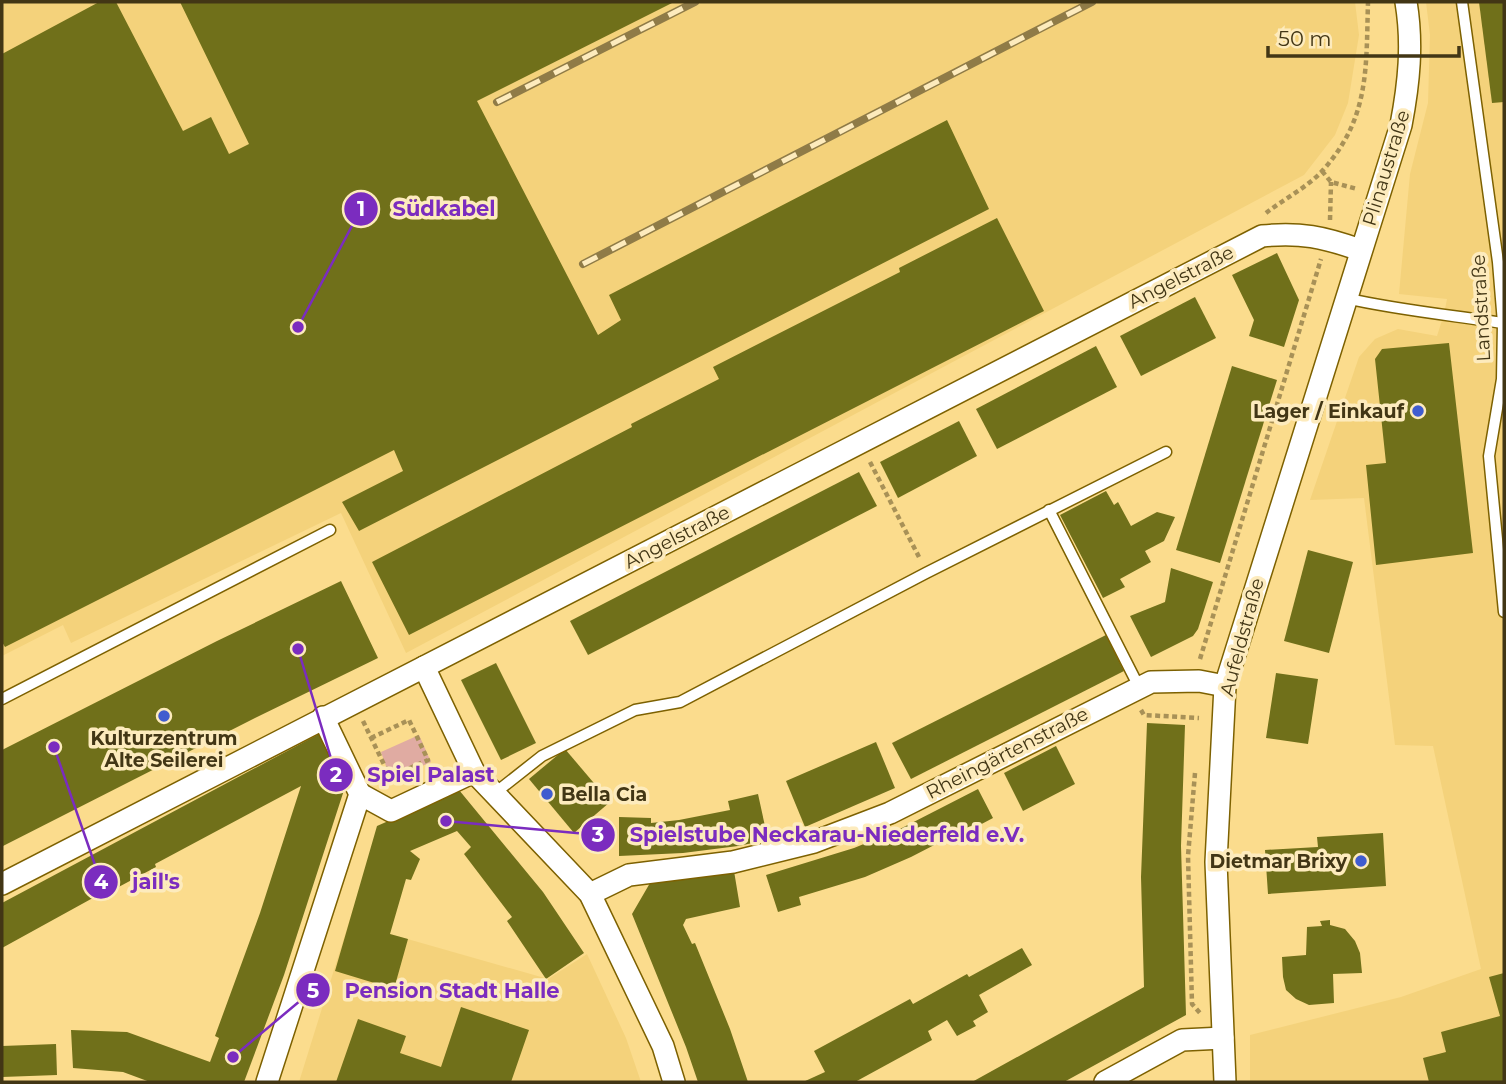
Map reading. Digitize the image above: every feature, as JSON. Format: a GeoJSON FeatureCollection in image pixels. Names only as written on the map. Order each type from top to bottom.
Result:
{"type":"FeatureCollection","features":[{"type":"Feature","properties":{"kind":"street","name":"Plinaustraße"},"geometry":{"type":"LineString","coordinates":[[1360,250],[1401,125],[1410,48],[1406,2]]}},
{"type":"Feature","properties":{"kind":"street","name":"Angelstraße"},"geometry":{"type":"LineString","coordinates":[[2,884],[1262,236],[1293,233],[1328,238],[1360,250]]}},
{"type":"Feature","properties":{"kind":"street","name":"Aufeldstraße"},"geometry":{"type":"LineString","coordinates":[[1225,1082],[1216,862],[1224,686],[1360,250]]}},
{"type":"Feature","properties":{"kind":"street"},"geometry":{"type":"LineString","coordinates":[[424,667],[474,772],[590,894],[663,1046],[674,1082]]}},
{"type":"Feature","properties":{"kind":"street","name":"Rheingärtenstraße"},"geometry":{"type":"LineString","coordinates":[[590,894],[629,875],[733,862],[814,842],[890,813],[1151,682],[1199,681],[1224,686]]}},
{"type":"Feature","properties":{"kind":"street"},"geometry":{"type":"LineString","coordinates":[[323,718],[360,794],[391,811],[474,772]]}},
{"type":"Feature","properties":{"kind":"street"},"geometry":{"type":"LineString","coordinates":[[267,1082],[360,794]]}},
{"type":"Feature","properties":{"kind":"street"},"geometry":{"type":"LineString","coordinates":[[1105,1082],[1182,1040],[1223,1038]]}},
{"type":"Feature","properties":{"kind":"lane","name":"Landstraße"},"geometry":{"type":"LineString","coordinates":[[1462,2],[1498,262],[1503,323],[1502,379],[1489,456],[1504,612]]}},
{"type":"Feature","properties":{"kind":"lane"},"geometry":{"type":"LineString","coordinates":[[1345,298],[1391,309],[1503,323]]}},
{"type":"Feature","properties":{"kind":"lane"},"geometry":{"type":"LineString","coordinates":[[495,793],[542,756],[635,710],[680,702],[926,573],[1166,452]]}},
{"type":"Feature","properties":{"kind":"lane"},"geometry":{"type":"LineString","coordinates":[[1049,510],[1134,689]]}},
{"type":"Feature","properties":{"kind":"lane"},"geometry":{"type":"LineString","coordinates":[[2,699],[330,530]]}},
{"type":"Feature","properties":{"kind":"path"},"geometry":{"type":"LineString","coordinates":[[1262,236],[1262,216],[1322,171],[1356,123],[1366,75],[1368,2]]}},
{"type":"Feature","properties":{"kind":"path"},"geometry":{"type":"LineString","coordinates":[[1322,171],[1331,182]]}},
{"type":"Feature","properties":{"kind":"path"},"geometry":{"type":"LineString","coordinates":[[860,442],[926,573]]}},
{"type":"Feature","properties":{"kind":"path"},"geometry":{"type":"LineString","coordinates":[[1134,689],[1143,715],[1199,718]]}},
{"type":"Feature","properties":{"kind":"path"},"geometry":{"type":"LineString","coordinates":[[354,702],[403,805]]}},
{"type":"Feature","properties":{"kind":"path"},"geometry":{"type":"LineString","coordinates":[[371,738],[409,720],[428,760],[390,777]]}},
{"type":"Feature","properties":{"kind":"shaded area"},"geometry":{"type":"Polygon","coordinates":[[[2,2],[1355,2],[1359,35],[1348,103],[1335,135],[1304,175],[406,653],[341,513],[71,643],[63,625],[2,656],[2,2]]]}},
{"type":"Feature","properties":{"kind":"shaded area"},"geometry":{"type":"Polygon","coordinates":[[[1426,2],[1504,2],[1504,1082],[1250,1082],[1250,1035],[1401,997],[1481,969],[1433,746],[1395,745],[1364,498],[1310,500],[1359,357],[1375,339],[1398,329],[1437,336],[1444,314],[1447,299],[1399,294],[1410,174],[1428,103],[1430,35],[1426,2]]]}},
{"type":"Feature","properties":{"kind":"shaded area"},"geometry":{"type":"Polygon","coordinates":[[[419,735],[431,762],[391,780],[381,752],[419,735]]]}},
{"type":"Feature","properties":{"kind":"shaded area"},"geometry":{"type":"Polygon","coordinates":[[[353,909],[390,934],[548,979],[587,954],[626,1038],[641,1082],[299,1082],[353,909]]]}},
{"type":"Feature","properties":{"kind":"building"},"geometry":{"type":"Polygon","coordinates":[[[99,2],[116,2],[183,131],[211,117],[229,154],[249,144],[180,2],[674,2],[477,101],[598,335],[621,320],[609,295],[947,120],[989,209],[359,531],[342,502],[403,471],[394,450],[5,647],[2,642],[2,54],[99,2]]]}},
{"type":"Feature","properties":{"kind":"building"},"geometry":{"type":"Polygon","coordinates":[[[1479,2],[1504,2],[1504,102],[1492,103],[1479,2]]]}},
{"type":"Feature","properties":{"kind":"building"},"geometry":{"type":"Polygon","coordinates":[[[997,218],[1044,311],[409,635],[372,562],[632,427],[631,424],[719,379],[713,367],[900,272],[899,268],[997,218]]]}},
{"type":"Feature","properties":{"kind":"building"},"geometry":{"type":"Polygon","coordinates":[[[1277,253],[1299,300],[1284,347],[1249,336],[1254,320],[1232,275],[1277,253]]]}},
{"type":"Feature","properties":{"kind":"building"},"geometry":{"type":"Polygon","coordinates":[[[1195,297],[1216,338],[1141,376],[1120,336],[1195,297]]]}},
{"type":"Feature","properties":{"kind":"building","name":"Lager / Einkauf"},"geometry":{"type":"Polygon","coordinates":[[[1449,343],[1473,553],[1376,565],[1366,465],[1386,463],[1375,359],[1382,349],[1449,343]]]}},
{"type":"Feature","properties":{"kind":"building"},"geometry":{"type":"Polygon","coordinates":[[[1096,346],[1117,387],[997,449],[976,409],[1096,346]]]}},
{"type":"Feature","properties":{"kind":"building"},"geometry":{"type":"Polygon","coordinates":[[[1232,366],[1277,380],[1220,563],[1176,550],[1232,366]]]}},
{"type":"Feature","properties":{"kind":"building"},"geometry":{"type":"Polygon","coordinates":[[[959,421],[977,456],[898,498],[880,462],[959,421]]]}},
{"type":"Feature","properties":{"kind":"building"},"geometry":{"type":"Polygon","coordinates":[[[859,472],[877,506],[588,655],[570,621],[859,472]]]}},
{"type":"Feature","properties":{"kind":"building"},"geometry":{"type":"Polygon","coordinates":[[[1106,491],[1114,505],[1118,502],[1131,526],[1157,512],[1175,517],[1164,541],[1145,551],[1151,562],[1120,579],[1125,587],[1103,598],[1060,515],[1106,491]]]}},
{"type":"Feature","properties":{"kind":"building"},"geometry":{"type":"Polygon","coordinates":[[[1308,550],[1353,562],[1329,653],[1284,641],[1308,550]]]}},
{"type":"Feature","properties":{"kind":"building"},"geometry":{"type":"Polygon","coordinates":[[[1171,568],[1213,582],[1198,629],[1193,636],[1151,657],[1130,616],[1165,602],[1171,568]]]}},
{"type":"Feature","properties":{"kind":"building"},"geometry":{"type":"Polygon","coordinates":[[[341,581],[378,658],[3,846],[2,750],[341,581]]]}},
{"type":"Feature","properties":{"kind":"building"},"geometry":{"type":"Polygon","coordinates":[[[1106,635],[1124,671],[911,779],[892,743],[1106,635]]]}},
{"type":"Feature","properties":{"kind":"building"},"geometry":{"type":"Polygon","coordinates":[[[496,663],[536,743],[501,760],[461,680],[496,663]]]}},
{"type":"Feature","properties":{"kind":"building"},"geometry":{"type":"Polygon","coordinates":[[[1276,673],[1318,679],[1308,744],[1266,738],[1276,673]]]}},
{"type":"Feature","properties":{"kind":"building"},"geometry":{"type":"Polygon","coordinates":[[[1147,723],[1185,725],[1181,846],[1186,1015],[1064,1082],[972,1082],[1144,987],[1141,877],[1147,723]]]}},
{"type":"Feature","properties":{"kind":"building"},"geometry":{"type":"Polygon","coordinates":[[[319,734],[345,787],[284,975],[244,1082],[150,1082],[123,1072],[73,1068],[71,1030],[127,1032],[210,1062],[219,1038],[215,1036],[260,913],[301,786],[155,864],[156,867],[113,890],[111,888],[2,948],[2,903],[319,734]]]}},
{"type":"Feature","properties":{"kind":"building"},"geometry":{"type":"Polygon","coordinates":[[[876,742],[895,788],[805,827],[786,781],[876,742]]]}},
{"type":"Feature","properties":{"kind":"building"},"geometry":{"type":"Polygon","coordinates":[[[1056,746],[1075,784],[1023,811],[1004,773],[1056,746]]]}},
{"type":"Feature","properties":{"kind":"building"},"geometry":{"type":"Polygon","coordinates":[[[565,749],[610,802],[574,833],[529,779],[565,749]]]}},
{"type":"Feature","properties":{"kind":"building"},"geometry":{"type":"Polygon","coordinates":[[[978,789],[993,818],[865,877],[799,897],[801,905],[778,912],[766,875],[854,848],[898,830],[978,789]]]}},
{"type":"Feature","properties":{"kind":"building"},"geometry":{"type":"Polygon","coordinates":[[[459,790],[543,892],[584,953],[546,979],[507,921],[512,917],[464,854],[471,847],[457,831],[410,851],[420,859],[411,880],[406,879],[390,934],[408,939],[394,989],[335,971],[377,826],[459,790]]]}},
{"type":"Feature","properties":{"kind":"building"},"geometry":{"type":"Polygon","coordinates":[[[758,794],[768,840],[683,853],[619,856],[619,817],[651,818],[651,823],[679,820],[730,810],[728,801],[758,794]]]}},
{"type":"Feature","properties":{"kind":"building"},"geometry":{"type":"Polygon","coordinates":[[[1383,833],[1386,886],[1268,894],[1265,850],[1318,847],[1317,837],[1383,833]]]}},
{"type":"Feature","properties":{"kind":"building"},"geometry":{"type":"Polygon","coordinates":[[[734,871],[740,907],[686,919],[683,925],[692,944],[695,943],[748,1082],[698,1082],[632,914],[650,883],[734,871]]]}},
{"type":"Feature","properties":{"kind":"building"},"geometry":{"type":"Polygon","coordinates":[[[1330,920],[1330,925],[1345,929],[1355,941],[1360,953],[1362,973],[1333,974],[1334,1003],[1309,1005],[1286,990],[1282,957],[1306,955],[1307,927],[1322,926],[1320,921],[1330,920]]]}},
{"type":"Feature","properties":{"kind":"building"},"geometry":{"type":"Polygon","coordinates":[[[1022,948],[1032,965],[979,995],[988,1012],[973,1021],[976,1026],[957,1036],[947,1020],[928,1031],[932,1040],[855,1082],[803,1082],[825,1072],[814,1051],[910,999],[913,1004],[1022,948]]]}},
{"type":"Feature","properties":{"kind":"building"},"geometry":{"type":"Polygon","coordinates":[[[1504,973],[1504,1082],[1429,1082],[1423,1058],[1446,1052],[1441,1032],[1500,1016],[1489,977],[1504,973]]]}},
{"type":"Feature","properties":{"kind":"building"},"geometry":{"type":"Polygon","coordinates":[[[461,1007],[529,1030],[511,1082],[336,1082],[358,1019],[406,1036],[400,1053],[441,1067],[461,1007]]]}},
{"type":"Feature","properties":{"kind":"building"},"geometry":{"type":"Polygon","coordinates":[[[56,1044],[57,1075],[2,1077],[2,1046],[56,1044]]]}},
{"type":"Feature","properties":{"kind":"railway"},"geometry":{"type":"LineString","coordinates":[[497,102],[695,2]]}},
{"type":"Feature","properties":{"kind":"railway"},"geometry":{"type":"LineString","coordinates":[[583,264],[1092,2]]}},
{"type":"Feature","properties":{"kind":"place","name":"Südkabel"},"geometry":{"type":"Point","coordinates":[298,327]}},
{"type":"Feature","properties":{"kind":"place","name":"Lager / Einkauf"},"geometry":{"type":"Point","coordinates":[1418,411]}},
{"type":"Feature","properties":{"kind":"place","name":"Spiel Palast"},"geometry":{"type":"Point","coordinates":[298,649]}},
{"type":"Feature","properties":{"kind":"place","name":"Kulturzentrum Alte Seilerei"},"geometry":{"type":"Point","coordinates":[164,716]}},
{"type":"Feature","properties":{"kind":"place","name":"jail's"},"geometry":{"type":"Point","coordinates":[54,747]}},
{"type":"Feature","properties":{"kind":"place","name":"Bella Cia"},"geometry":{"type":"Point","coordinates":[547,794]}},
{"type":"Feature","properties":{"kind":"place","name":"Spielstube Neckarau-Niederfeld e.V."},"geometry":{"type":"Point","coordinates":[446,821]}},
{"type":"Feature","properties":{"kind":"place","name":"Dietmar Brixy"},"geometry":{"type":"Point","coordinates":[1361,861]}},
{"type":"Feature","properties":{"kind":"place","name":"Pension Stadt Halle"},"geometry":{"type":"Point","coordinates":[233,1057]}}]}
